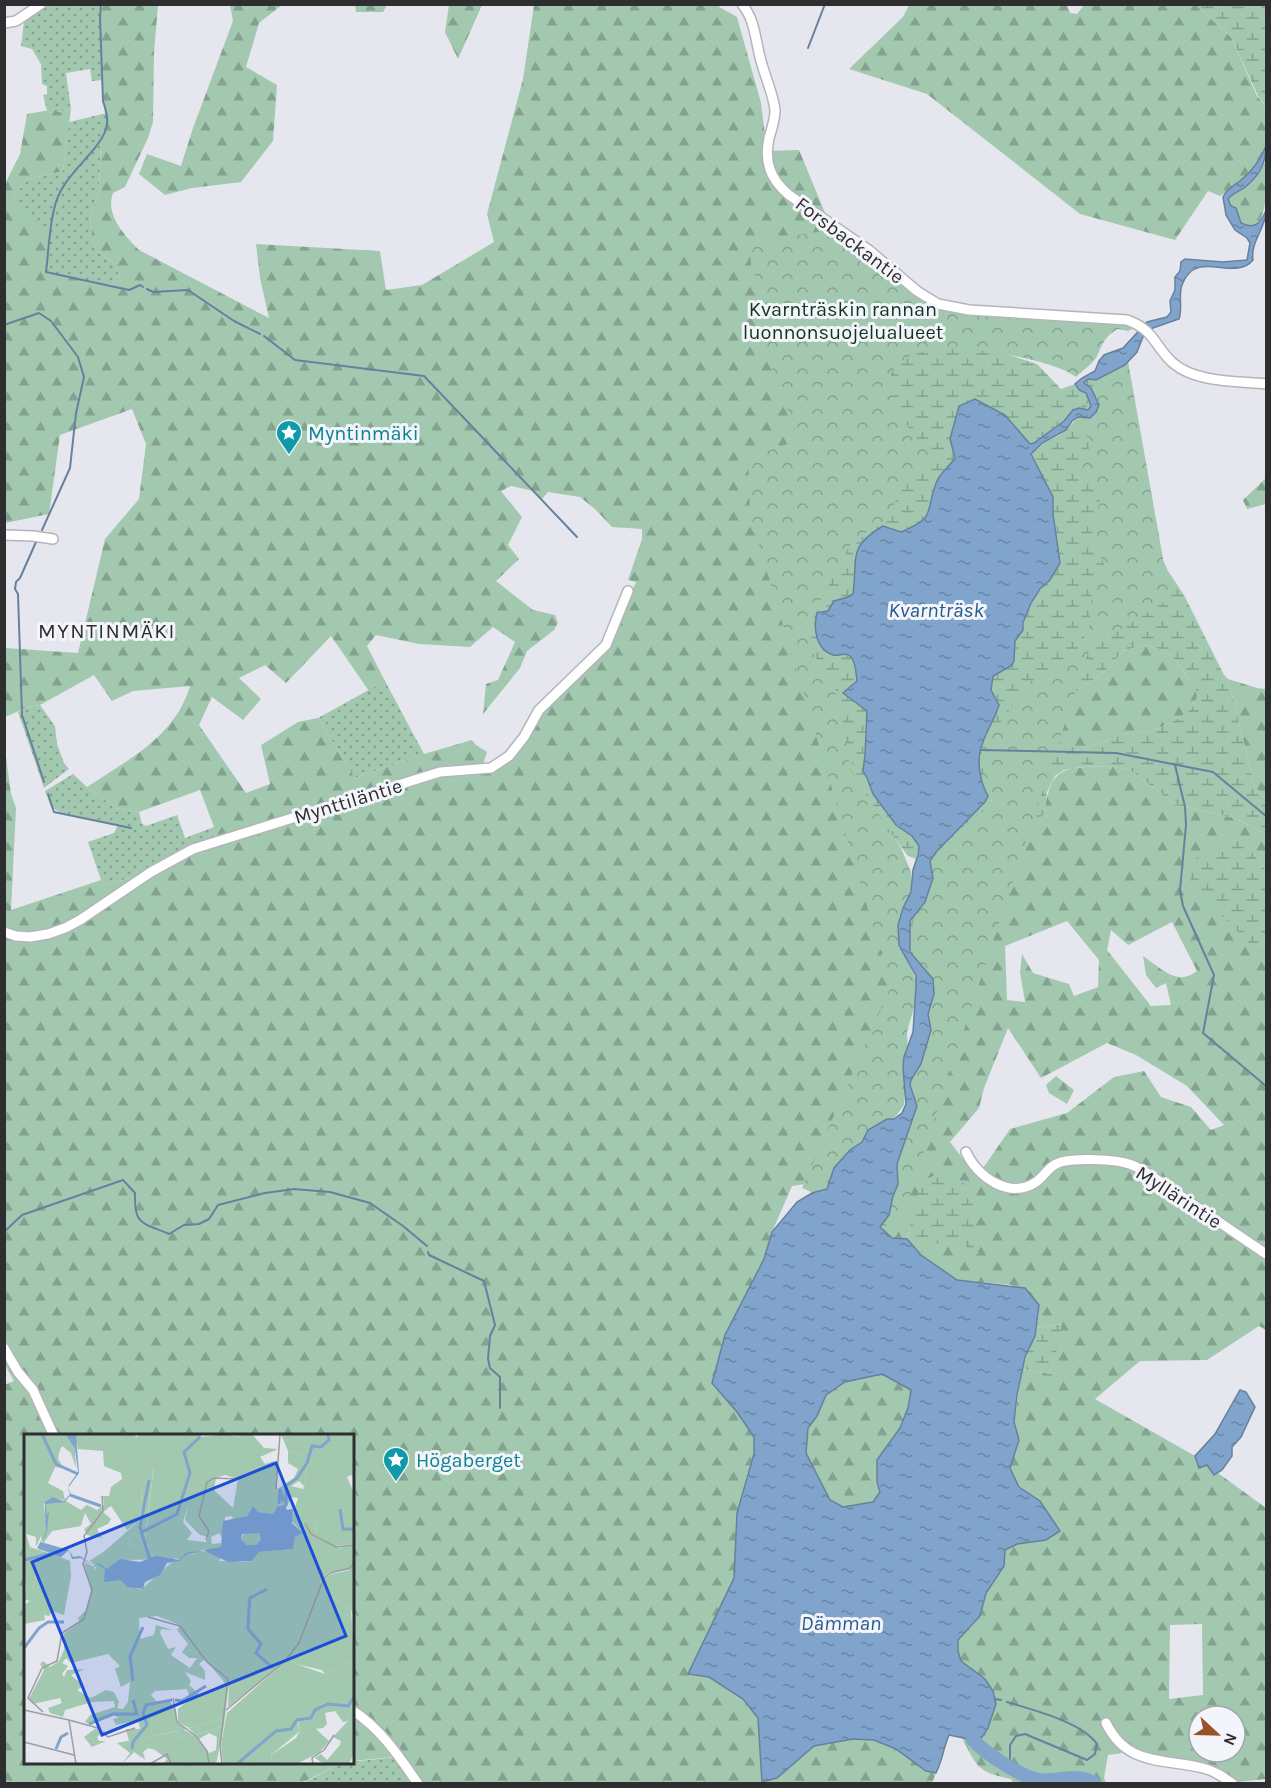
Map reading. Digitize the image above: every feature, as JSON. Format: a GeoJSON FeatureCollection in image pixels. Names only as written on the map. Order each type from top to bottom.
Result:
{"type":"FeatureCollection","features":[{"type":"Feature","properties":{"kind":"street"},"geometry":{"type":"LineString","coordinates":[[4,23],[16,21],[41,4]]}},
{"type":"Feature","properties":{"kind":"street","name":"Forsbackantie"},"geometry":{"type":"LineString","coordinates":[[742,4],[751,18],[773,100],[774,120],[767,151],[770,174],[778,186],[789,195],[870,251],[917,291],[938,304],[969,310],[1117,318],[1136,323],[1144,327],[1169,359],[1189,372],[1206,377],[1266,384]]}},
{"type":"Feature","properties":{"kind":"street"},"geometry":{"type":"LineString","coordinates":[[4,535],[53,539]]}},
{"type":"Feature","properties":{"kind":"street","name":"Mynttiläntie"},"geometry":{"type":"LineString","coordinates":[[4,932],[30,937],[65,928],[151,872],[193,849],[440,772],[491,768],[509,756],[524,737],[539,710],[606,645],[628,591]]}},
{"type":"Feature","properties":{"kind":"street","name":"Myllärintie"},"geometry":{"type":"LineString","coordinates":[[966,1152],[971,1164],[992,1181],[1011,1190],[1023,1190],[1038,1181],[1050,1168],[1060,1162],[1119,1162],[1132,1165],[1266,1254]]}},
{"type":"Feature","properties":{"kind":"street"},"geometry":{"type":"LineString","coordinates":[[4,1348],[18,1372],[33,1390],[53,1434]]}},
{"type":"Feature","properties":{"kind":"street"},"geometry":{"type":"LineString","coordinates":[[354,1712],[386,1739],[418,1784]]}},
{"type":"Feature","properties":{"kind":"street"},"geometry":{"type":"LineString","coordinates":[[1106,1723],[1120,1743],[1138,1756],[1205,1768],[1233,1784]]}},
{"type":"Feature","properties":{"kind":"green space"},"geometry":{"type":"Polygon","coordinates":[[[355,4],[387,5],[383,12],[356,12],[355,4]]]}},
{"type":"Feature","properties":{"kind":"green space"},"geometry":{"type":"Polygon","coordinates":[[[47,5],[101,5],[103,80],[92,81],[90,69],[66,73],[71,109],[58,112],[56,109],[47,111],[43,95],[47,94],[47,86],[42,84],[41,64],[32,49],[21,46],[24,22],[47,5]]]}},
{"type":"Feature","properties":{"kind":"green space"},"geometry":{"type":"Polygon","coordinates":[[[101,5],[158,5],[154,53],[153,122],[125,187],[113,193],[112,209],[117,224],[139,250],[269,318],[260,278],[256,244],[380,251],[386,290],[422,285],[494,242],[487,214],[523,79],[534,5],[716,5],[737,17],[761,103],[767,151],[799,150],[847,266],[829,680],[899,913],[910,972],[813,1183],[792,1186],[772,1232],[764,1259],[725,1335],[712,1383],[737,1412],[754,1437],[754,1454],[737,1513],[734,1578],[688,1674],[709,1677],[743,1699],[758,1718],[762,1782],[777,1778],[814,1746],[853,1739],[874,1740],[896,1749],[926,1771],[936,1773],[932,1783],[423,1784],[402,1756],[354,1761],[354,1434],[24,1434],[24,1764],[339,1764],[302,1783],[5,1783],[4,1385],[14,1381],[4,1363],[5,935],[47,937],[196,850],[440,775],[491,770],[541,712],[608,647],[636,582],[628,580],[642,539],[642,529],[612,527],[580,497],[548,492],[541,500],[534,491],[511,486],[501,491],[522,517],[508,545],[519,559],[496,581],[533,610],[555,615],[558,623],[554,630],[527,651],[520,668],[483,714],[486,684],[498,680],[515,642],[493,627],[470,647],[419,644],[376,635],[367,646],[385,681],[369,691],[331,636],[286,683],[265,665],[239,678],[261,699],[243,720],[212,697],[199,725],[246,793],[270,784],[261,745],[298,722],[318,718],[355,778],[472,740],[487,752],[483,765],[440,770],[215,839],[214,827],[200,790],[139,812],[116,808],[87,787],[134,756],[162,733],[183,704],[190,686],[133,691],[112,701],[94,675],[40,705],[28,707],[5,717],[5,648],[78,653],[105,539],[139,499],[146,444],[132,409],[60,435],[49,514],[5,523],[4,186],[20,154],[27,114],[71,109],[63,171],[25,180],[12,202],[51,231],[46,272],[110,285],[122,281],[113,262],[96,250],[90,216],[99,193],[101,139],[106,127],[107,113],[103,101],[101,5]]]}},
{"type":"Feature","properties":{"kind":"green space"},"geometry":{"type":"Polygon","coordinates":[[[230,5],[282,5],[259,23],[246,67],[277,85],[273,141],[241,182],[192,188],[165,195],[139,174],[147,154],[181,166],[233,21],[230,5]]]}},
{"type":"Feature","properties":{"kind":"green space"},"geometry":{"type":"Polygon","coordinates":[[[449,5],[482,5],[458,59],[445,32],[449,5]]]}},
{"type":"Feature","properties":{"kind":"green space"},"geometry":{"type":"Polygon","coordinates":[[[909,5],[1067,5],[1070,13],[1077,14],[1084,5],[1196,5],[1231,37],[1257,96],[1266,106],[1268,133],[1266,149],[1252,169],[1226,192],[1220,196],[1208,191],[1175,240],[1080,214],[927,94],[849,69],[903,17],[909,5]]]}},
{"type":"Feature","properties":{"kind":"green space"},"geometry":{"type":"Polygon","coordinates":[[[1196,5],[1266,5],[1266,106],[1258,96],[1231,37],[1196,5]]]}},
{"type":"Feature","properties":{"kind":"green space"},"geometry":{"type":"Polygon","coordinates":[[[107,113],[106,128],[101,139],[99,193],[90,216],[96,250],[113,262],[122,281],[110,285],[46,272],[12,202],[25,180],[63,171],[69,122],[107,113]]]}},
{"type":"Feature","properties":{"kind":"green space"},"geometry":{"type":"Polygon","coordinates":[[[1266,160],[1266,193],[1262,215],[1258,223],[1251,226],[1241,223],[1236,208],[1231,206],[1228,199],[1251,182],[1266,160]]]}},
{"type":"Feature","properties":{"kind":"green space","name":"Kvarnträskin rannan luonnonsuojelualueet"},"geometry":{"type":"Polygon","coordinates":[[[835,229],[936,302],[961,308],[1124,321],[1132,329],[1128,331],[1118,329],[1110,334],[1095,359],[1076,377],[1064,370],[1029,359],[968,349],[921,352],[902,361],[891,373],[894,393],[907,425],[914,436],[932,451],[935,459],[900,489],[888,519],[859,537],[849,547],[816,609],[810,632],[811,647],[815,657],[836,682],[835,702],[843,721],[840,737],[847,752],[851,771],[901,848],[911,872],[912,890],[905,956],[916,979],[917,997],[907,1032],[908,1054],[904,1105],[896,1116],[880,1129],[843,1206],[802,1188],[891,986],[750,513],[748,458],[799,440],[761,338],[775,319],[751,265],[750,243],[835,229]]]}},
{"type":"Feature","properties":{"kind":"green space"},"geometry":{"type":"Polygon","coordinates":[[[845,336],[994,350],[1037,364],[1061,389],[1075,384],[1079,390],[1086,393],[1091,403],[1088,410],[1079,408],[1073,410],[1064,420],[1034,443],[1059,435],[1077,419],[1090,418],[1096,412],[1084,383],[1088,379],[1096,380],[1112,372],[1151,536],[1228,679],[1255,787],[1266,799],[1266,834],[1235,818],[1176,805],[1130,770],[1108,766],[1081,767],[1064,770],[1055,776],[1047,792],[1044,814],[1019,836],[930,862],[937,851],[985,803],[977,778],[978,736],[993,676],[1012,663],[1015,640],[1022,630],[1029,608],[1040,590],[1050,580],[918,525],[901,532],[855,580],[853,594],[834,601],[828,611],[814,624],[819,642],[851,657],[855,664],[857,681],[867,711],[863,771],[873,794],[896,825],[912,836],[919,846],[916,859],[908,856],[861,794],[837,715],[813,666],[801,581],[845,336]],[[1144,645],[1125,650],[1103,673],[1065,699],[1051,736],[1068,746],[1085,747],[1124,734],[1147,732],[1185,714],[1197,696],[1192,684],[1171,657],[1158,648],[1144,645]],[[1002,761],[985,825],[1003,809],[1002,761]]]}},
{"type":"Feature","properties":{"kind":"green space"},"geometry":{"type":"Polygon","coordinates":[[[1128,361],[1170,598],[1106,639],[1094,635],[898,1230],[862,1214],[912,1116],[914,1106],[912,1078],[918,1043],[916,961],[910,947],[909,933],[922,898],[928,863],[965,825],[985,810],[992,800],[991,789],[982,767],[983,744],[1028,683],[1065,664],[1082,643],[1089,626],[1092,593],[1105,567],[1092,534],[1100,499],[1086,482],[1082,473],[1089,444],[1080,422],[1096,382],[1128,361]]]}},
{"type":"Feature","properties":{"kind":"green space"},"geometry":{"type":"Polygon","coordinates":[[[1266,478],[1266,504],[1247,509],[1243,500],[1266,478]]]}},
{"type":"Feature","properties":{"kind":"green space"},"geometry":{"type":"Polygon","coordinates":[[[1144,645],[1158,648],[1171,657],[1192,684],[1197,696],[1185,714],[1147,732],[1124,734],[1085,747],[1068,747],[1051,736],[1065,699],[1103,673],[1125,650],[1144,645]]]}},
{"type":"Feature","properties":{"kind":"green space"},"geometry":{"type":"Polygon","coordinates":[[[1228,679],[1266,689],[1266,799],[1255,787],[1228,679]]]}},
{"type":"Feature","properties":{"kind":"green space"},"geometry":{"type":"Polygon","coordinates":[[[385,681],[424,754],[355,778],[318,718],[385,681]]]}},
{"type":"Feature","properties":{"kind":"green space"},"geometry":{"type":"Polygon","coordinates":[[[40,705],[55,726],[57,744],[64,763],[69,769],[44,788],[18,712],[40,705]]]}},
{"type":"Feature","properties":{"kind":"green space"},"geometry":{"type":"Polygon","coordinates":[[[4,742],[11,794],[16,808],[11,910],[101,880],[107,885],[145,873],[78,917],[40,932],[22,932],[5,927],[4,742]]]}},
{"type":"Feature","properties":{"kind":"green space"},"geometry":{"type":"Polygon","coordinates":[[[1108,766],[1130,770],[1176,805],[1235,818],[1266,834],[1266,871],[1238,834],[1253,947],[1266,942],[1266,1330],[1259,1326],[1207,1360],[1140,1361],[1095,1399],[1195,1456],[1199,1468],[1207,1465],[1214,1475],[1218,1473],[1266,1508],[1266,1779],[1237,1782],[1217,1769],[1193,1764],[1247,1764],[1247,1704],[1187,1704],[1187,1763],[1141,1753],[1109,1736],[1122,1753],[1108,1755],[1104,1778],[1106,1783],[1013,1783],[1011,1779],[991,1774],[979,1766],[961,1736],[973,1740],[996,1703],[993,1691],[985,1679],[961,1661],[958,1640],[980,1616],[986,1593],[1004,1566],[1005,1550],[1016,1544],[1046,1540],[1040,1501],[1018,1487],[1010,1468],[1019,1440],[1014,1422],[1022,1369],[1051,1374],[1061,1324],[1036,1328],[1039,1314],[1012,1285],[957,1280],[921,1255],[926,1245],[958,1239],[978,1254],[942,1173],[922,1181],[907,1239],[892,1238],[879,1227],[889,1215],[915,1096],[910,1085],[911,1080],[931,1030],[909,945],[910,921],[922,905],[1044,814],[1047,798],[1055,778],[1062,772],[1080,767],[1108,766]],[[1067,921],[1005,946],[1007,1000],[1025,1002],[1020,972],[1022,954],[1033,973],[1069,984],[1074,996],[1098,987],[1099,960],[1067,921]],[[1172,922],[1128,945],[1111,930],[1107,950],[1151,1006],[1171,1005],[1166,983],[1156,988],[1146,975],[1143,956],[1169,974],[1176,976],[1183,977],[1197,971],[1172,922]],[[1008,1028],[984,1088],[979,1108],[950,1142],[977,1177],[1010,1129],[1067,1113],[1114,1077],[1144,1071],[1161,1097],[1191,1107],[1211,1130],[1224,1125],[1187,1086],[1136,1055],[1107,1043],[1041,1078],[1008,1028]],[[1202,1624],[1170,1625],[1169,1699],[1203,1695],[1202,1624]]]}},
{"type":"Feature","properties":{"kind":"green space"},"geometry":{"type":"Polygon","coordinates":[[[73,774],[116,808],[139,812],[142,824],[146,826],[177,815],[185,838],[214,827],[215,839],[145,873],[107,885],[101,880],[88,842],[114,833],[118,825],[60,812],[51,807],[45,791],[73,774]]]}},
{"type":"Feature","properties":{"kind":"green space"},"geometry":{"type":"Polygon","coordinates":[[[1238,833],[1266,871],[1266,942],[1253,947],[1207,901],[1182,867],[1238,833]]]}},
{"type":"Feature","properties":{"kind":"green space"},"geometry":{"type":"Polygon","coordinates":[[[1056,1076],[1074,1090],[1067,1104],[1049,1093],[1046,1085],[1056,1076]]]}},
{"type":"Feature","properties":{"kind":"green space"},"geometry":{"type":"Polygon","coordinates":[[[942,1173],[971,1187],[978,1255],[958,1240],[927,1245],[921,1255],[907,1239],[921,1181],[942,1173]]]}},
{"type":"Feature","properties":{"kind":"green space"},"geometry":{"type":"Polygon","coordinates":[[[1062,1324],[1051,1374],[1022,1369],[1036,1328],[1062,1324]]]}},
{"type":"Feature","properties":{"kind":"green space"},"geometry":{"type":"Polygon","coordinates":[[[882,1374],[911,1390],[908,1408],[900,1428],[877,1460],[877,1482],[880,1492],[873,1503],[843,1507],[830,1500],[806,1453],[808,1427],[817,1416],[826,1395],[845,1382],[882,1374]]]}},
{"type":"Feature","properties":{"kind":"green space"},"geometry":{"type":"Polygon","coordinates":[[[396,1757],[415,1784],[302,1784],[339,1764],[354,1764],[354,1762],[396,1757]]]}},
{"type":"Feature","properties":{"kind":"water","name":"Dämman"},"geometry":{"type":"Polygon","coordinates":[[[1266,146],[1265,159],[1257,175],[1228,199],[1231,206],[1236,208],[1241,223],[1246,225],[1256,224],[1266,211],[1264,223],[1254,247],[1253,260],[1245,266],[1236,268],[1206,266],[1196,268],[1188,274],[1181,289],[1179,319],[1153,328],[1143,337],[1137,352],[1125,365],[1096,380],[1088,379],[1084,383],[1091,388],[1099,405],[1096,412],[1090,418],[1078,417],[1066,430],[1042,443],[1031,454],[1053,497],[1060,563],[1050,580],[1040,589],[1031,603],[1023,623],[1023,630],[1015,641],[1014,661],[1011,666],[993,676],[991,690],[999,705],[979,757],[981,778],[988,796],[930,861],[933,878],[925,902],[910,921],[910,952],[933,979],[934,994],[928,1014],[931,1030],[921,1064],[911,1080],[910,1085],[917,1106],[897,1164],[898,1184],[889,1215],[880,1227],[892,1238],[907,1239],[921,1255],[957,1280],[1025,1288],[1039,1305],[1035,1336],[1025,1357],[1017,1395],[1014,1422],[1019,1440],[1010,1468],[1019,1487],[1040,1501],[1060,1531],[1046,1540],[1017,1544],[1005,1550],[1004,1566],[986,1593],[980,1616],[958,1640],[961,1661],[985,1679],[993,1691],[996,1704],[988,1728],[982,1737],[973,1740],[949,1735],[936,1773],[926,1771],[896,1749],[874,1740],[853,1739],[814,1746],[777,1778],[762,1782],[758,1718],[743,1699],[709,1677],[688,1674],[734,1578],[737,1513],[754,1454],[754,1437],[737,1412],[712,1383],[725,1335],[764,1259],[772,1232],[797,1202],[812,1193],[827,1189],[834,1168],[850,1150],[862,1142],[868,1130],[902,1113],[906,1104],[904,1057],[913,1032],[916,987],[916,976],[899,945],[898,925],[911,892],[919,846],[912,836],[896,825],[873,794],[863,771],[867,711],[843,693],[857,681],[856,668],[849,655],[833,655],[819,643],[815,625],[817,613],[828,611],[834,601],[853,594],[856,554],[864,540],[883,526],[901,532],[913,527],[925,517],[937,481],[955,458],[950,439],[959,406],[975,399],[1005,415],[1030,444],[1034,443],[1064,421],[1073,410],[1079,408],[1088,410],[1091,406],[1086,393],[1079,390],[1075,384],[1095,371],[1104,355],[1123,348],[1147,322],[1167,317],[1171,312],[1170,301],[1175,290],[1175,277],[1180,271],[1181,262],[1185,259],[1223,262],[1247,260],[1250,243],[1247,238],[1235,230],[1226,215],[1223,197],[1252,169],[1266,146]],[[882,1374],[845,1382],[826,1395],[817,1416],[808,1428],[806,1453],[830,1500],[843,1507],[873,1502],[880,1492],[877,1482],[877,1460],[900,1428],[908,1408],[911,1390],[882,1374]]]}},
{"type":"Feature","properties":{"kind":"water"},"geometry":{"type":"Polygon","coordinates":[[[1240,1390],[1246,1392],[1255,1407],[1241,1437],[1232,1447],[1232,1456],[1222,1470],[1214,1475],[1207,1465],[1199,1468],[1195,1456],[1215,1434],[1240,1390]]]}},
{"type":"Feature","properties":{"kind":"waterway"},"geometry":{"type":"LineString","coordinates":[[101,4],[103,101],[107,126],[102,138],[60,192],[54,210],[46,272],[129,290],[140,285],[143,287]]}},
{"type":"Feature","properties":{"kind":"waterway"},"geometry":{"type":"LineString","coordinates":[[808,48],[825,4]]}},
{"type":"Feature","properties":{"kind":"waterway"},"geometry":{"type":"LineString","coordinates":[[147,289],[153,292],[188,290],[234,321],[260,334]]}},
{"type":"Feature","properties":{"kind":"waterway"},"geometry":{"type":"LineString","coordinates":[[4,325],[39,313],[51,321],[78,357],[84,377],[76,413],[70,468],[42,530]]}},
{"type":"Feature","properties":{"kind":"waterway"},"geometry":{"type":"LineString","coordinates":[[264,336],[295,360],[424,376],[577,537]]}},
{"type":"Feature","properties":{"kind":"waterway"},"geometry":{"type":"LineString","coordinates":[[36,542],[16,582],[15,589],[18,594],[22,715],[44,782]]}},
{"type":"Feature","properties":{"kind":"waterway"},"geometry":{"type":"LineString","coordinates":[[981,750],[1116,753],[1213,772],[1266,816]]}},
{"type":"Feature","properties":{"kind":"waterway"},"geometry":{"type":"LineString","coordinates":[[1175,765],[1185,807],[1186,825],[1180,890],[1183,906],[1214,975],[1203,1033],[1266,1086]]}},
{"type":"Feature","properties":{"kind":"waterway"},"geometry":{"type":"LineString","coordinates":[[48,794],[54,812],[131,828]]}},
{"type":"Feature","properties":{"kind":"waterway"},"geometry":{"type":"LineString","coordinates":[[4,1232],[22,1215],[123,1180],[135,1193],[138,1217],[146,1224],[169,1234],[184,1225],[199,1224],[209,1219],[218,1205],[265,1193],[294,1189],[330,1192],[370,1203],[427,1246]]}},
{"type":"Feature","properties":{"kind":"waterway"},"geometry":{"type":"LineString","coordinates":[[428,1252],[429,1255],[484,1281],[495,1325],[490,1336],[488,1359],[490,1368],[500,1377],[500,1408]]}},
{"type":"Feature","properties":{"kind":"waterway"},"geometry":{"type":"LineString","coordinates":[[995,1699],[1001,1700]]}},
{"type":"Feature","properties":{"kind":"waterway"},"geometry":{"type":"LineString","coordinates":[[1007,1702],[1069,1723],[1090,1736],[1097,1744],[1095,1754],[1087,1760],[1025,1734],[1016,1736],[1010,1745],[1010,1766]]}},
{"type":"Feature","properties":{"kind":"waterway"},"geometry":{"type":"LineString","coordinates":[[973,1740],[1004,1764],[1032,1778],[1040,1780],[1082,1779],[1095,1784]]}},
{"type":"Feature","properties":{"kind":"place","name":"Myntinmäki"},"geometry":{"type":"Point","coordinates":[289,456]}},
{"type":"Feature","properties":{"kind":"place","name":"Högaberget"},"geometry":{"type":"Point","coordinates":[396,1483]}},
{"type":"Feature","properties":{"kind":"district","name":"MYNTINMÄKI"},"geometry":{"type":"Point","coordinates":[107,631]}},
{"type":"Feature","properties":{"kind":"water label","name":"Kvarnträsk"},"geometry":{"type":"Point","coordinates":[936,610]}}]}
